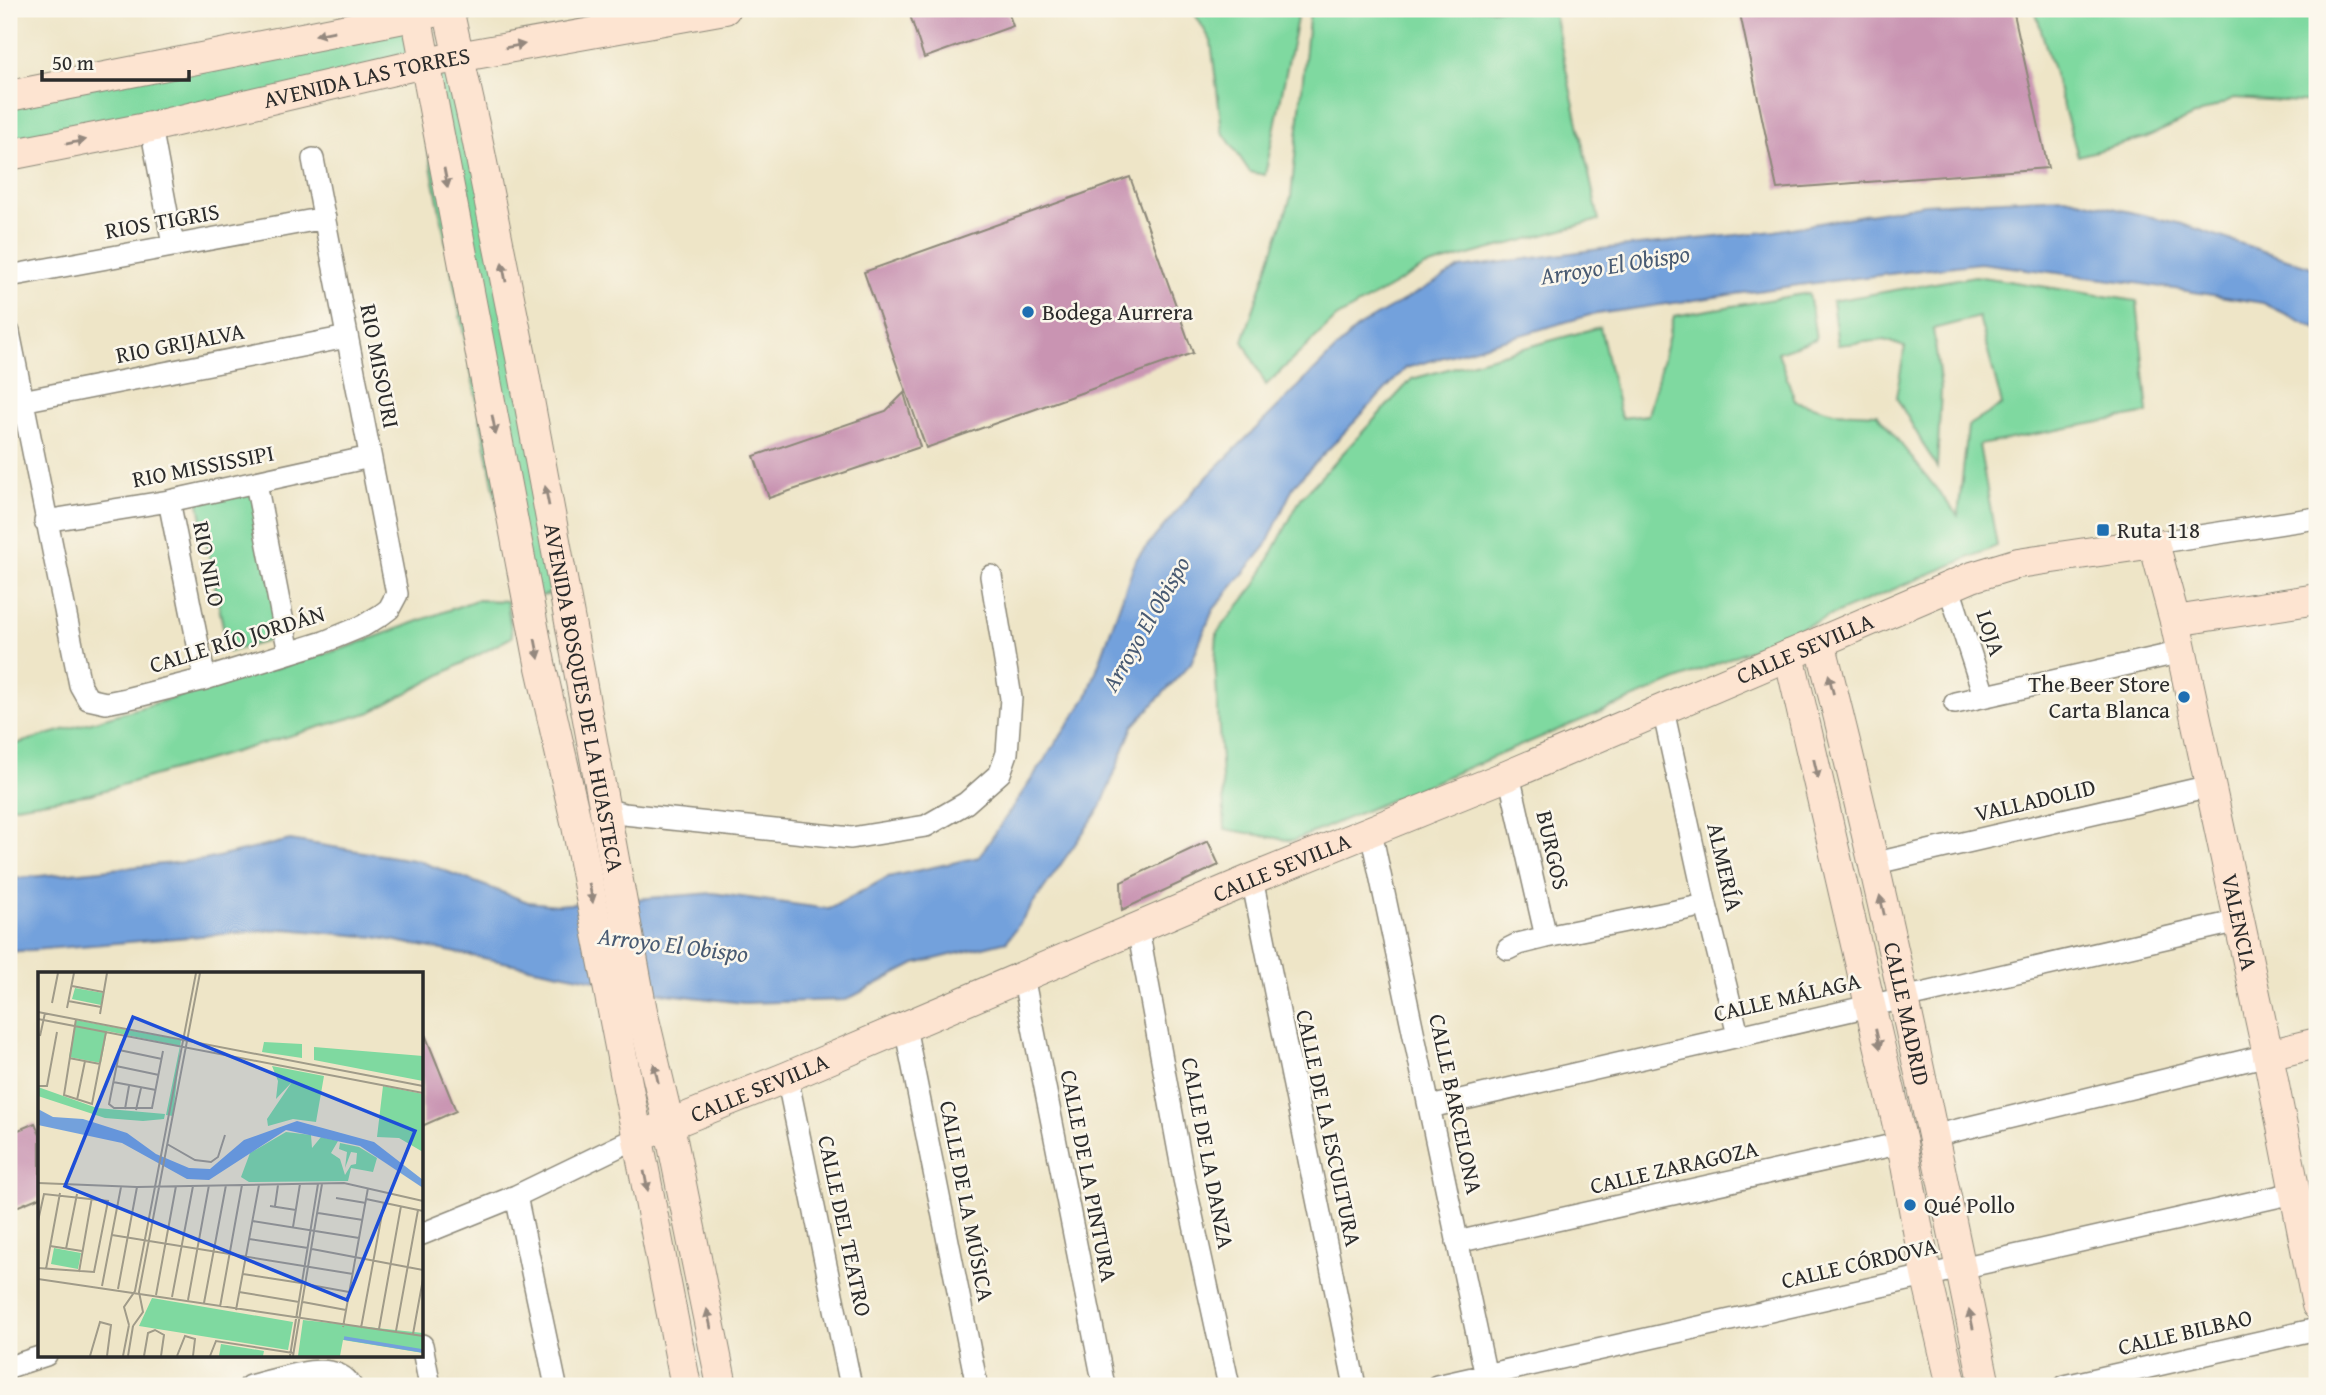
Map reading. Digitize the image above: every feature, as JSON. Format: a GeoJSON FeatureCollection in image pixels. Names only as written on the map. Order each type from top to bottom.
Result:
{"type":"FeatureCollection","features":[{"type":"Feature","properties":{"kind":"street"},"geometry":{"type":"LineString","coordinates":[[9,96],[416,12],[448,9]]}},
{"type":"Feature","properties":{"kind":"street","name":"AVENIDA BOSQUES DE LA HUASTECA"},"geometry":{"type":"LineString","coordinates":[[448,9],[477,138],[567,601],[591,810],[629,1014],[638,1137],[685,1386]]}},
{"type":"Feature","properties":{"kind":"street","name":"AVENIDA LAS TORRES"},"geometry":{"type":"LineString","coordinates":[[9,155],[150,127],[424,63],[725,9]]}},
{"type":"Feature","properties":{"kind":"street","name":"AVENIDA BOSQUES DE LA HUASTECA"},"geometry":{"type":"LineString","coordinates":[[416,12],[540,663],[591,810]]}},
{"type":"Feature","properties":{"kind":"street"},"geometry":{"type":"LineString","coordinates":[[150,127],[173,246]]}},
{"type":"Feature","properties":{"kind":"street"},"geometry":{"type":"LineString","coordinates":[[440,146],[477,138]]}},
{"type":"Feature","properties":{"kind":"street","name":"RIO MISOURI"},"geometry":{"type":"LineString","coordinates":[[313,159],[396,582]]}},
{"type":"Feature","properties":{"kind":"street","name":"RIOS TIGRIS"},"geometry":{"type":"LineString","coordinates":[[9,276],[325,218]]}},
{"type":"Feature","properties":{"kind":"street"},"geometry":{"type":"LineString","coordinates":[[9,332],[46,521]]}},
{"type":"Feature","properties":{"kind":"street","name":"RIO GRIJALVA"},"geometry":{"type":"LineString","coordinates":[[22,401],[347,337]]}},
{"type":"Feature","properties":{"kind":"street"},"geometry":{"type":"LineString","coordinates":[[486,382],[523,372]]}},
{"type":"Feature","properties":{"kind":"street","name":"RIO MISSISSIPI"},"geometry":{"type":"LineString","coordinates":[[46,521],[169,501],[370,457]]}},
{"type":"Feature","properties":{"kind":"street"},"geometry":{"type":"LineString","coordinates":[[256,483],[289,653]]}},
{"type":"Feature","properties":{"kind":"street","name":"RIO NILO"},"geometry":{"type":"LineString","coordinates":[[169,501],[205,679]]}},
{"type":"Feature","properties":{"kind":"street"},"geometry":{"type":"LineString","coordinates":[[2154,543],[2317,518]]}},
{"type":"Feature","properties":{"kind":"street","name":"CALLE RÍO JORDÁN"},"geometry":{"type":"LineString","coordinates":[[46,521],[83,693],[88,699],[106,703],[205,679],[345,634],[382,615],[395,599],[396,582]]}},
{"type":"Feature","properties":{"kind":"street","name":"CALLE SEVILLA"},"geometry":{"type":"LineString","coordinates":[[424,1233],[516,1196],[638,1137],[1509,775],[1972,577],[2018,563],[2154,543]]}},
{"type":"Feature","properties":{"kind":"street","name":"VALENCIA"},"geometry":{"type":"LineString","coordinates":[[2154,543],[2182,652],[2268,1055],[2317,1305]]}},
{"type":"Feature","properties":{"kind":"street"},"geometry":{"type":"LineString","coordinates":[[591,810],[851,838],[926,826],[966,803],[1000,773],[1007,753],[1011,698],[991,576]]}},
{"type":"Feature","properties":{"kind":"street","name":"LOJA"},"geometry":{"type":"LineString","coordinates":[[1949,588],[1984,695]]}},
{"type":"Feature","properties":{"kind":"street"},"geometry":{"type":"LineString","coordinates":[[2175,621],[2316,606]]}},
{"type":"Feature","properties":{"kind":"street","name":"CALLE MADRID"},"geometry":{"type":"LineString","coordinates":[[1820,642],[1846,744],[1933,1136],[1985,1386]]}},
{"type":"Feature","properties":{"kind":"street"},"geometry":{"type":"LineString","coordinates":[[1955,703],[2182,652]]}},
{"type":"Feature","properties":{"kind":"street","name":"CALLE MADRID"},"geometry":{"type":"LineString","coordinates":[[1789,655],[1902,1143],[1926,1275],[1952,1386]]}},
{"type":"Feature","properties":{"kind":"street","name":"ALMERÍA"},"geometry":{"type":"LineString","coordinates":[[1663,710],[1738,1035]]}},
{"type":"Feature","properties":{"kind":"street","name":"BURGOS"},"geometry":{"type":"LineString","coordinates":[[1509,775],[1546,937]]}},
{"type":"Feature","properties":{"kind":"street","name":"VALLADOLID"},"geometry":{"type":"LineString","coordinates":[[1872,864],[2210,786]]}},
{"type":"Feature","properties":{"kind":"street","name":"CALLE BARCELONA"},"geometry":{"type":"LineString","coordinates":[[1371,832],[1487,1380]]}},
{"type":"Feature","properties":{"kind":"street","name":"CALLE DE LA ESCULTURA"},"geometry":{"type":"LineString","coordinates":[[1252,880],[1355,1386]]}},
{"type":"Feature","properties":{"kind":"street"},"geometry":{"type":"LineString","coordinates":[[1513,947],[1546,937],[1706,905]]}},
{"type":"Feature","properties":{"kind":"street","name":"CALLE MÁLAGA"},"geometry":{"type":"LineString","coordinates":[[1430,1107],[2239,921]]}},
{"type":"Feature","properties":{"kind":"street","name":"CALLE DE LA DANZA"},"geometry":{"type":"LineString","coordinates":[[1138,929],[1184,1179],[1229,1386]]}},
{"type":"Feature","properties":{"kind":"street","name":"CALLE DE LA PINTURA"},"geometry":{"type":"LineString","coordinates":[[1023,976],[1104,1386]]}},
{"type":"Feature","properties":{"kind":"street","name":"AVENIDA BOSQUES DE LA HUASTECA"},"geometry":{"type":"LineString","coordinates":[[629,1014],[669,1125],[722,1386]]}},
{"type":"Feature","properties":{"kind":"street","name":"CALLE DE LA MÚSICA"},"geometry":{"type":"LineString","coordinates":[[905,1027],[977,1386]]}},
{"type":"Feature","properties":{"kind":"street"},"geometry":{"type":"LineString","coordinates":[[1933,1136],[2317,1043]]}},
{"type":"Feature","properties":{"kind":"street","name":"CALLE DEL TEATRO"},"geometry":{"type":"LineString","coordinates":[[787,1077],[851,1386]]}},
{"type":"Feature","properties":{"kind":"street","name":"CALLE ZARAGOZA"},"geometry":{"type":"LineString","coordinates":[[1457,1242],[1902,1143]]}},
{"type":"Feature","properties":{"kind":"street","name":"CALLE CÓRDOVA"},"geometry":{"type":"LineString","coordinates":[[1437,1386],[1487,1380],[1960,1267],[2294,1193]]}},
{"type":"Feature","properties":{"kind":"street"},"geometry":{"type":"LineString","coordinates":[[516,1196],[556,1386]]}},
{"type":"Feature","properties":{"kind":"street","name":"CALLE BILBAO"},"geometry":{"type":"LineString","coordinates":[[2065,1386],[2317,1329]]}},
{"type":"Feature","properties":{"kind":"street"},"geometry":{"type":"LineString","coordinates":[[424,1355],[430,1386]]}},
{"type":"Feature","properties":{"kind":"street"},"geometry":{"type":"LineString","coordinates":[[9,1367],[43,1356]]}},
{"type":"Feature","properties":{"kind":"street"},"geometry":{"type":"LineString","coordinates":[[250,1386],[322,1371],[335,1372],[348,1381]]}},
{"type":"Feature","properties":{"kind":"green space"},"geometry":{"type":"Polygon","coordinates":[[[1192,9],[1299,9],[1265,175],[1250,172],[1222,131],[1211,41],[1192,9]]]}},
{"type":"Feature","properties":{"kind":"green space"},"geometry":{"type":"Polygon","coordinates":[[[1310,9],[1553,9],[1599,220],[1425,267],[1336,318],[1266,385],[1243,341],[1291,197],[1310,9]]]}},
{"type":"Feature","properties":{"kind":"green space"},"geometry":{"type":"Polygon","coordinates":[[[2035,9],[2317,9],[2317,103],[2234,98],[2145,138],[2078,156],[2035,9]]]}},
{"type":"Feature","properties":{"kind":"green space"},"geometry":{"type":"Polygon","coordinates":[[[404,25],[413,67],[461,57],[568,590],[516,602],[412,68],[9,147],[9,103],[404,25]]]}},
{"type":"Feature","properties":{"kind":"green space"},"geometry":{"type":"Polygon","coordinates":[[[1975,276],[2137,301],[2148,413],[1979,445],[1997,546],[1293,841],[1225,829],[1215,663],[1217,633],[1256,584],[1301,498],[1412,379],[1600,327],[1621,418],[1648,415],[1674,316],[1809,293],[1816,339],[1778,352],[1795,401],[1833,412],[1877,414],[1958,516],[1968,426],[2002,405],[1979,317],[1933,329],[1941,389],[1937,468],[1896,397],[1905,347],[1884,340],[1838,345],[1832,301],[1975,276]]]}},
{"type":"Feature","properties":{"kind":"green space"},"geometry":{"type":"Polygon","coordinates":[[[253,488],[282,637],[228,652],[198,499],[253,488]]]}},
{"type":"Feature","properties":{"kind":"green space"},"geometry":{"type":"Polygon","coordinates":[[[476,600],[507,601],[512,637],[371,712],[91,794],[9,807],[9,746],[348,647],[476,600]]]}},
{"type":"Feature","properties":{"kind":"water","name":"Arroyo El Obispo"},"geometry":{"type":"Polygon","coordinates":[[[2065,197],[2182,224],[2317,269],[2317,329],[2263,303],[1980,263],[1799,285],[1590,315],[1406,368],[1294,485],[1266,546],[1213,610],[1191,663],[1133,726],[1101,807],[1007,941],[915,964],[846,1000],[744,1003],[667,994],[375,937],[285,929],[9,952],[9,879],[205,860],[290,840],[419,861],[528,902],[557,905],[713,893],[829,909],[888,877],[979,857],[1087,697],[1136,559],[1197,487],[1359,326],[1460,268],[1600,249],[1775,231],[1924,204],[2065,197]]]}},
{"type":"Feature","properties":{"kind":"building"},"geometry":{"type":"Polygon","coordinates":[[[930,9],[1007,9],[1013,26],[924,58],[909,12],[930,9]]]}},
{"type":"Feature","properties":{"kind":"building"},"geometry":{"type":"Polygon","coordinates":[[[1739,9],[2013,9],[2048,168],[1777,189],[1739,9]]]}},
{"type":"Feature","properties":{"kind":"building","name":"Bodega Aurrera"},"geometry":{"type":"Polygon","coordinates":[[[1130,177],[1193,353],[926,448],[864,272],[1130,177]]]}},
{"type":"Feature","properties":{"kind":"building"},"geometry":{"type":"Polygon","coordinates":[[[904,393],[920,447],[769,498],[754,456],[886,411],[904,393]]]}},
{"type":"Feature","properties":{"kind":"building"},"geometry":{"type":"Polygon","coordinates":[[[1208,841],[1219,865],[1122,910],[1121,882],[1208,841]]]}},
{"type":"Feature","properties":{"kind":"building"},"geometry":{"type":"Polygon","coordinates":[[[424,1032],[456,1111],[424,1125],[424,1032]]]}},
{"type":"Feature","properties":{"kind":"building"},"geometry":{"type":"Polygon","coordinates":[[[35,1123],[38,1130],[38,1198],[9,1210],[9,1134],[35,1123]]]}},
{"type":"Feature","properties":{"kind":"place","name":"Bodega Aurrera"},"geometry":{"type":"Point","coordinates":[1028,312]}},
{"type":"Feature","properties":{"kind":"place","name":"Ruta 118"},"geometry":{"type":"Point","coordinates":[2103,530]}},
{"type":"Feature","properties":{"kind":"place","name":"The Beer Store Carta Blanca"},"geometry":{"type":"Point","coordinates":[2184,697]}},
{"type":"Feature","properties":{"kind":"place","name":"Qué Pollo"},"geometry":{"type":"Point","coordinates":[1910,1205]}}]}
